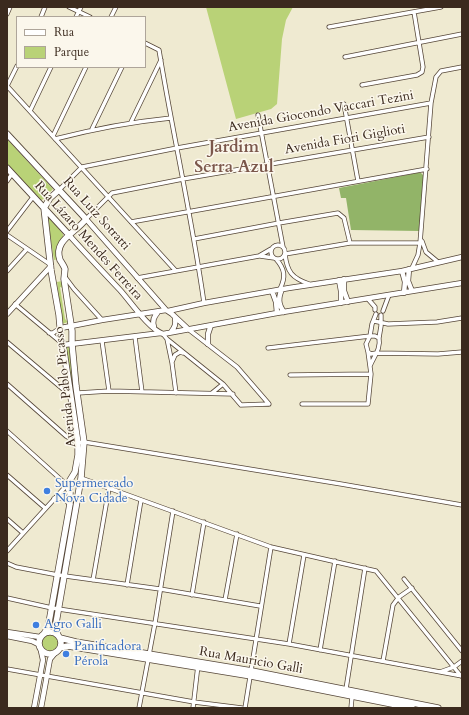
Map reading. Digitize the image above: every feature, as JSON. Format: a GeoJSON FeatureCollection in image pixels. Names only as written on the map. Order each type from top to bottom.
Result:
{"type":"FeatureCollection","features":[{"type":"Feature","properties":{"kind":"main road","name":"Rua Luiz Sotratti"},"geometry":{"type":"LineString","coordinates":[[7,134],[86,219]]}},
{"type":"Feature","properties":{"kind":"main road","name":"Rua Lázaro Mendes Ferreira"},"geometry":{"type":"LineString","coordinates":[[7,168],[69,235]]}},
{"type":"Feature","properties":{"kind":"main road"},"geometry":{"type":"LineString","coordinates":[[44,208],[46,202],[59,190]]}},
{"type":"Feature","properties":{"kind":"main road","name":"Avenida Pablo Picasso"},"geometry":{"type":"LineString","coordinates":[[44,208],[51,266],[61,328],[61,338],[64,345],[71,396],[81,442],[75,472],[67,485]]}},
{"type":"Feature","properties":{"kind":"main road","name":"Avenida Fiori Giglioti"},"geometry":{"type":"LineString","coordinates":[[69,235],[86,219]]}},
{"type":"Feature","properties":{"kind":"main road","name":"Avenida Pablo Picasso"},"geometry":{"type":"LineString","coordinates":[[45,632],[55,609],[81,478],[81,442],[78,393],[64,277],[65,269],[61,263],[59,247],[69,235]]}},
{"type":"Feature","properties":{"kind":"main road"},"geometry":{"type":"LineString","coordinates":[[51,266],[54,263],[61,263]]}},
{"type":"Feature","properties":{"kind":"main road"},"geometry":{"type":"LineString","coordinates":[[53,278],[57,279],[64,277]]}},
{"type":"Feature","properties":{"kind":"main road"},"geometry":{"type":"LineString","coordinates":[[71,478],[81,478]]}},
{"type":"Feature","properties":{"kind":"main road"},"geometry":{"type":"LineString","coordinates":[[67,485],[70,493],[78,490]]}},
{"type":"Feature","properties":{"kind":"main road","name":"Avenida Pablo Picasso"},"geometry":{"type":"LineString","coordinates":[[61,576],[70,493]]}},
{"type":"Feature","properties":{"kind":"main road"},"geometry":{"type":"LineString","coordinates":[[55,499],[62,497],[68,500],[70,504]]}},
{"type":"Feature","properties":{"kind":"main road","name":"Avenida Pablo Picasso"},"geometry":{"type":"LineString","coordinates":[[55,609],[55,629],[59,636]]}},
{"type":"Feature","properties":{"kind":"main road"},"geometry":{"type":"LineString","coordinates":[[45,632],[52,632],[59,636],[61,645],[55,653],[48,654],[41,651],[38,644],[40,637],[45,632]]}},
{"type":"Feature","properties":{"kind":"main road","name":"Rua Mauricio Galli"},"geometry":{"type":"LineString","coordinates":[[59,636],[76,642],[149,657]]}},
{"type":"Feature","properties":{"kind":"main road","name":"Rua Mauricio Galli"},"geometry":{"type":"LineString","coordinates":[[60,648],[68,646],[251,673],[346,689],[438,708]]}},
{"type":"Feature","properties":{"kind":"main road","name":"Rua Mauricio Galli"},"geometry":{"type":"LineString","coordinates":[[251,673],[412,708]]}},
{"type":"Feature","properties":{"kind":"street"},"geometry":{"type":"LineString","coordinates":[[7,14],[10,7]]}},
{"type":"Feature","properties":{"kind":"street"},"geometry":{"type":"LineString","coordinates":[[69,7],[88,16]]}},
{"type":"Feature","properties":{"kind":"street"},"geometry":{"type":"LineString","coordinates":[[76,16],[80,7]]}},
{"type":"Feature","properties":{"kind":"street"},"geometry":{"type":"LineString","coordinates":[[112,16],[116,7]]}},
{"type":"Feature","properties":{"kind":"street"},"geometry":{"type":"LineString","coordinates":[[329,27],[441,7]]}},
{"type":"Feature","properties":{"kind":"street"},"geometry":{"type":"LineString","coordinates":[[362,84],[417,75],[422,72],[423,67],[414,12]]}},
{"type":"Feature","properties":{"kind":"street"},"geometry":{"type":"LineString","coordinates":[[345,57],[462,34]]}},
{"type":"Feature","properties":{"kind":"street"},"geometry":{"type":"LineString","coordinates":[[146,44],[159,50],[170,118],[194,239],[204,303]]}},
{"type":"Feature","properties":{"kind":"street"},"geometry":{"type":"LineString","coordinates":[[131,122],[161,60]]}},
{"type":"Feature","properties":{"kind":"street"},"geometry":{"type":"LineString","coordinates":[[412,291],[408,280],[411,268],[418,255],[421,238],[432,103],[437,74],[462,67]]}},
{"type":"Feature","properties":{"kind":"street"},"geometry":{"type":"LineString","coordinates":[[16,68],[7,86],[175,270]]}},
{"type":"Feature","properties":{"kind":"street"},"geometry":{"type":"LineString","coordinates":[[30,111],[52,68]]}},
{"type":"Feature","properties":{"kind":"street"},"geometry":{"type":"LineString","coordinates":[[54,137],[86,68]]}},
{"type":"Feature","properties":{"kind":"street"},"geometry":{"type":"LineString","coordinates":[[92,129],[122,68]]}},
{"type":"Feature","properties":{"kind":"street","name":"Avenida Giocondo Vaccari Tezini"},"geometry":{"type":"LineString","coordinates":[[82,167],[177,148],[432,103]]}},
{"type":"Feature","properties":{"kind":"street"},"geometry":{"type":"LineString","coordinates":[[344,104],[358,181]]}},
{"type":"Feature","properties":{"kind":"street"},"geometry":{"type":"LineString","coordinates":[[258,115],[286,264],[290,273],[298,280],[309,284]]}},
{"type":"Feature","properties":{"kind":"street"},"geometry":{"type":"LineString","coordinates":[[54,137],[131,122],[170,118]]}},
{"type":"Feature","properties":{"kind":"street","name":"Avenida Fiori Giglioti"},"geometry":{"type":"LineString","coordinates":[[86,219],[112,193],[183,179],[267,166],[429,137]]}},
{"type":"Feature","properties":{"kind":"street"},"geometry":{"type":"LineString","coordinates":[[59,190],[82,167]]}},
{"type":"Feature","properties":{"kind":"street"},"geometry":{"type":"LineString","coordinates":[[131,222],[427,169]]}},
{"type":"Feature","properties":{"kind":"street"},"geometry":{"type":"LineString","coordinates":[[7,181],[12,174]]}},
{"type":"Feature","properties":{"kind":"street"},"geometry":{"type":"LineString","coordinates":[[7,231],[33,197]]}},
{"type":"Feature","properties":{"kind":"street"},"geometry":{"type":"LineString","coordinates":[[194,239],[338,213],[344,218],[350,244]]}},
{"type":"Feature","properties":{"kind":"street","name":"Rua Luiz Sotratti"},"geometry":{"type":"LineString","coordinates":[[86,219],[167,311]]}},
{"type":"Feature","properties":{"kind":"street"},"geometry":{"type":"LineString","coordinates":[[259,256],[271,249],[277,242],[280,229]]}},
{"type":"Feature","properties":{"kind":"street"},"geometry":{"type":"LineString","coordinates":[[7,235],[51,266],[7,314]]}},
{"type":"Feature","properties":{"kind":"street","name":"Rua Lázaro Mendes Ferreira"},"geometry":{"type":"LineString","coordinates":[[69,235],[131,303],[140,315],[154,328]]}},
{"type":"Feature","properties":{"kind":"street"},"geometry":{"type":"LineString","coordinates":[[421,238],[426,252],[438,262]]}},
{"type":"Feature","properties":{"kind":"street"},"geometry":{"type":"LineString","coordinates":[[137,278],[259,256],[280,259],[285,254],[350,244],[420,243]]}},
{"type":"Feature","properties":{"kind":"street"},"geometry":{"type":"LineString","coordinates":[[274,245],[279,244],[283,247]]}},
{"type":"Feature","properties":{"kind":"street"},"geometry":{"type":"LineString","coordinates":[[7,271],[27,249]]}},
{"type":"Feature","properties":{"kind":"street"},"geometry":{"type":"LineString","coordinates":[[271,249],[271,254],[281,265],[284,273],[284,281],[279,295],[280,307],[284,312]]}},
{"type":"Feature","properties":{"kind":"street"},"geometry":{"type":"LineString","coordinates":[[49,334],[61,328],[102,320],[167,311],[309,284],[402,271],[462,258]]}},
{"type":"Feature","properties":{"kind":"street"},"geometry":{"type":"LineString","coordinates":[[402,271],[405,282],[404,293]]}},
{"type":"Feature","properties":{"kind":"street"},"geometry":{"type":"LineString","coordinates":[[38,279],[44,276],[53,278]]}},
{"type":"Feature","properties":{"kind":"street"},"geometry":{"type":"LineString","coordinates":[[64,277],[102,320]]}},
{"type":"Feature","properties":{"kind":"street"},"geometry":{"type":"LineString","coordinates":[[344,279],[344,291],[348,302]]}},
{"type":"Feature","properties":{"kind":"street"},"geometry":{"type":"LineString","coordinates":[[339,280],[341,304]]}},
{"type":"Feature","properties":{"kind":"street"},"geometry":{"type":"LineString","coordinates":[[15,304],[64,345],[162,334],[187,328],[462,283]]}},
{"type":"Feature","properties":{"kind":"street"},"geometry":{"type":"LineString","coordinates":[[272,291],[276,302],[277,313]]}},
{"type":"Feature","properties":{"kind":"street"},"geometry":{"type":"LineString","coordinates":[[370,366],[379,349],[382,311],[389,295]]}},
{"type":"Feature","properties":{"kind":"street"},"geometry":{"type":"LineString","coordinates":[[368,299],[375,308],[382,311]]}},
{"type":"Feature","properties":{"kind":"street"},"geometry":{"type":"LineString","coordinates":[[128,316],[131,310],[131,303]]}},
{"type":"Feature","properties":{"kind":"street"},"geometry":{"type":"LineString","coordinates":[[158,312],[154,317],[154,328],[223,384],[241,405],[269,404],[237,367],[167,311]]}},
{"type":"Feature","properties":{"kind":"street"},"geometry":{"type":"LineString","coordinates":[[302,404],[368,404],[371,374],[366,341],[370,336],[376,314]]}},
{"type":"Feature","properties":{"kind":"street"},"geometry":{"type":"LineString","coordinates":[[171,332],[176,323],[175,318]]}},
{"type":"Feature","properties":{"kind":"street"},"geometry":{"type":"LineString","coordinates":[[374,321],[395,324],[437,322],[462,318]]}},
{"type":"Feature","properties":{"kind":"street"},"geometry":{"type":"LineString","coordinates":[[208,344],[208,334],[211,325]]}},
{"type":"Feature","properties":{"kind":"street"},"geometry":{"type":"LineString","coordinates":[[268,348],[358,337],[375,336],[379,338]]}},
{"type":"Feature","properties":{"kind":"street"},"geometry":{"type":"LineString","coordinates":[[135,337],[142,392]]}},
{"type":"Feature","properties":{"kind":"street"},"geometry":{"type":"LineString","coordinates":[[358,337],[366,341]]}},
{"type":"Feature","properties":{"kind":"street"},"geometry":{"type":"LineString","coordinates":[[167,339],[176,393]]}},
{"type":"Feature","properties":{"kind":"street"},"geometry":{"type":"LineString","coordinates":[[102,341],[109,391]]}},
{"type":"Feature","properties":{"kind":"street"},"geometry":{"type":"LineString","coordinates":[[7,342],[71,396]]}},
{"type":"Feature","properties":{"kind":"street"},"geometry":{"type":"LineString","coordinates":[[379,349],[386,354]]}},
{"type":"Feature","properties":{"kind":"street"},"geometry":{"type":"LineString","coordinates":[[368,352],[372,354],[438,354],[462,352]]}},
{"type":"Feature","properties":{"kind":"street"},"geometry":{"type":"LineString","coordinates":[[172,363],[178,353],[185,353]]}},
{"type":"Feature","properties":{"kind":"street"},"geometry":{"type":"LineString","coordinates":[[290,375],[371,374]]}},
{"type":"Feature","properties":{"kind":"street"},"geometry":{"type":"LineString","coordinates":[[7,384],[66,436],[81,442],[300,479],[341,484],[462,506]]}},
{"type":"Feature","properties":{"kind":"street"},"geometry":{"type":"LineString","coordinates":[[212,393],[223,384]]}},
{"type":"Feature","properties":{"kind":"street"},"geometry":{"type":"LineString","coordinates":[[78,393],[109,391],[233,394]]}},
{"type":"Feature","properties":{"kind":"street"},"geometry":{"type":"LineString","coordinates":[[7,431],[67,485],[7,550]]}},
{"type":"Feature","properties":{"kind":"street"},"geometry":{"type":"LineString","coordinates":[[7,475],[45,508]]}},
{"type":"Feature","properties":{"kind":"street"},"geometry":{"type":"LineString","coordinates":[[59,477],[71,478]]}},
{"type":"Feature","properties":{"kind":"street"},"geometry":{"type":"LineString","coordinates":[[81,478],[271,547],[376,571],[399,597],[461,676]]}},
{"type":"Feature","properties":{"kind":"street"},"geometry":{"type":"LineString","coordinates":[[94,580],[109,488]]}},
{"type":"Feature","properties":{"kind":"street"},"geometry":{"type":"LineString","coordinates":[[55,499],[70,493]]}},
{"type":"Feature","properties":{"kind":"street"},"geometry":{"type":"LineString","coordinates":[[127,584],[141,500]]}},
{"type":"Feature","properties":{"kind":"street"},"geometry":{"type":"LineString","coordinates":[[139,708],[155,623],[173,511]]}},
{"type":"Feature","properties":{"kind":"street"},"geometry":{"type":"LineString","coordinates":[[7,519],[23,533]]}},
{"type":"Feature","properties":{"kind":"street"},"geometry":{"type":"LineString","coordinates":[[192,595],[204,522]]}},
{"type":"Feature","properties":{"kind":"street"},"geometry":{"type":"LineString","coordinates":[[225,600],[237,534]]}},
{"type":"Feature","properties":{"kind":"street"},"geometry":{"type":"LineString","coordinates":[[245,708],[257,639],[260,606],[271,547]]}},
{"type":"Feature","properties":{"kind":"street"},"geometry":{"type":"LineString","coordinates":[[289,644],[304,554]]}},
{"type":"Feature","properties":{"kind":"street"},"geometry":{"type":"LineString","coordinates":[[320,650],[335,561]]}},
{"type":"Feature","properties":{"kind":"street"},"geometry":{"type":"LineString","coordinates":[[7,563],[16,567],[61,576],[127,584],[260,606]]}},
{"type":"Feature","properties":{"kind":"street"},"geometry":{"type":"LineString","coordinates":[[346,689],[365,568]]}},
{"type":"Feature","properties":{"kind":"street"},"geometry":{"type":"LineString","coordinates":[[404,579],[462,651]]}},
{"type":"Feature","properties":{"kind":"street"},"geometry":{"type":"LineString","coordinates":[[383,661],[393,605],[399,597],[412,588]]}},
{"type":"Feature","properties":{"kind":"street"},"geometry":{"type":"LineString","coordinates":[[7,598],[55,609],[289,644],[461,676]]}},
{"type":"Feature","properties":{"kind":"street"},"geometry":{"type":"LineString","coordinates":[[7,632],[40,637]]}},
{"type":"Feature","properties":{"kind":"street"},"geometry":{"type":"LineString","coordinates":[[7,636],[32,641],[38,644]]}},
{"type":"Feature","properties":{"kind":"street"},"geometry":{"type":"LineString","coordinates":[[34,708],[43,660],[41,651]]}},
{"type":"Feature","properties":{"kind":"street"},"geometry":{"type":"LineString","coordinates":[[41,708],[50,659],[55,653]]}},
{"type":"Feature","properties":{"kind":"street"},"geometry":{"type":"LineString","coordinates":[[447,669],[449,661]]}},
{"type":"Feature","properties":{"kind":"street"},"geometry":{"type":"LineString","coordinates":[[440,672],[454,667],[462,661]]}},
{"type":"Feature","properties":{"kind":"street"},"geometry":{"type":"LineString","coordinates":[[461,676],[462,661]]}},
{"type":"Feature","properties":{"kind":"street"},"geometry":{"type":"LineString","coordinates":[[193,708],[198,665]]}},
{"type":"Feature","properties":{"kind":"street"},"geometry":{"type":"LineString","coordinates":[[7,669],[194,702],[242,708]]}},
{"type":"Feature","properties":{"kind":"street"},"geometry":{"type":"LineString","coordinates":[[351,708],[352,696]]}},
{"type":"Feature","properties":{"kind":"green space"},"geometry":{"type":"Polygon","coordinates":[[[206,7],[293,7],[286,20],[282,39],[277,104],[271,109],[236,119],[206,7]]]}},
{"type":"Feature","properties":{"kind":"green space"},"geometry":{"type":"Polygon","coordinates":[[[7,139],[53,189],[42,200],[39,200],[7,164],[7,139]]]}},
{"type":"Feature","properties":{"kind":"green space"},"geometry":{"type":"Polygon","coordinates":[[[421,173],[424,176],[420,231],[351,230],[346,198],[341,198],[339,188],[421,173]]]}},
{"type":"Feature","properties":{"kind":"green space"},"geometry":{"type":"Polygon","coordinates":[[[48,215],[63,234],[63,237],[56,247],[58,259],[54,260],[47,216],[48,215]]]}},
{"type":"Feature","properties":{"kind":"green space"},"geometry":{"type":"Polygon","coordinates":[[[62,281],[63,288],[60,287],[65,319],[68,322],[62,324],[57,282],[62,281]]]}},
{"type":"Feature","properties":{"kind":"green space"},"geometry":{"type":"Polygon","coordinates":[[[66,346],[70,346],[82,439],[80,438],[66,346]]]}},
{"type":"Feature","properties":{"kind":"green space"},"geometry":{"type":"Polygon","coordinates":[[[50,634],[56,637],[59,643],[56,649],[50,652],[44,649],[41,643],[44,637],[50,634]]]}},
{"type":"Feature","properties":{"kind":"place","name":"Supermercado Nova Cidade"},"geometry":{"type":"Point","coordinates":[47,491]}},
{"type":"Feature","properties":{"kind":"place","name":"Agro Galli"},"geometry":{"type":"Point","coordinates":[36,625]}},
{"type":"Feature","properties":{"kind":"place","name":"Panificadora Pérola"},"geometry":{"type":"Point","coordinates":[66,654]}},
{"type":"Feature","properties":{"kind":"district","name":"Jardim Serra Azul"},"geometry":{"type":"Point","coordinates":[234,158]}}]}
